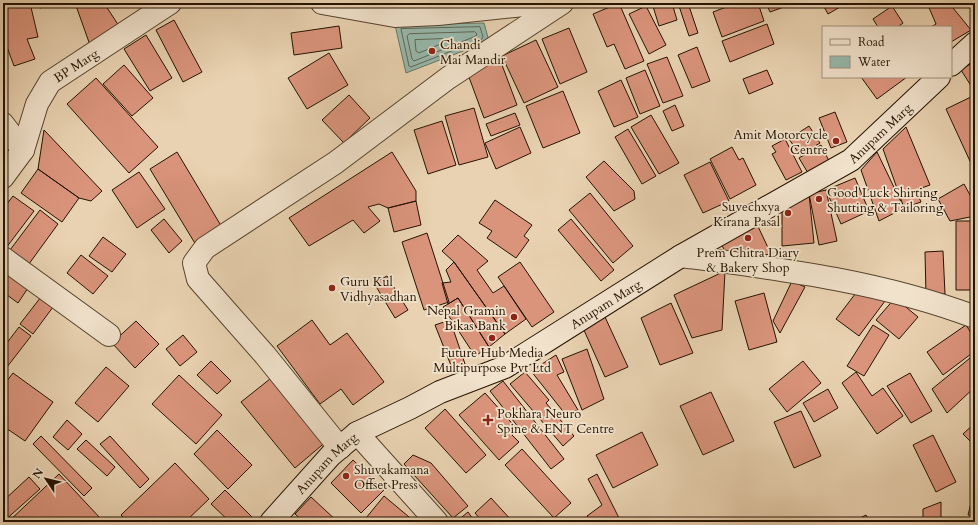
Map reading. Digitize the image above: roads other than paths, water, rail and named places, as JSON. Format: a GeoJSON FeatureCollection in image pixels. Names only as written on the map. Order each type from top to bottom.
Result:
{"type":"FeatureCollection","features":[{"type":"Feature","properties":{"kind":"street","name":"BP Marg"},"geometry":{"type":"LineString","coordinates":[[3,177],[23,150],[37,104],[50,82],[170,3]]}},
{"type":"Feature","properties":{"kind":"street"},"geometry":{"type":"LineString","coordinates":[[322,3],[395,16],[464,7],[544,3]]}},
{"type":"Feature","properties":{"kind":"street"},"geometry":{"type":"LineString","coordinates":[[340,448],[265,355],[198,279],[194,263],[205,248],[335,163],[448,78],[562,3]]}},
{"type":"Feature","properties":{"kind":"street"},"geometry":{"type":"LineString","coordinates":[[952,64],[975,43]]}},
{"type":"Feature","properties":{"kind":"street","name":"Anupam Marg"},"geometry":{"type":"LineString","coordinates":[[271,522],[331,455],[357,433],[440,392],[505,368],[681,256],[851,160],[938,78]]}},
{"type":"Feature","properties":{"kind":"street"},"geometry":{"type":"LineString","coordinates":[[3,124],[23,150]]}},
{"type":"Feature","properties":{"kind":"street"},"geometry":{"type":"LineString","coordinates":[[681,256],[818,274],[885,289],[951,307],[975,317]]}},
{"type":"Feature","properties":{"kind":"street"},"geometry":{"type":"LineString","coordinates":[[3,258],[109,335]]}},
{"type":"Feature","properties":{"kind":"street"},"geometry":{"type":"LineString","coordinates":[[357,433],[437,522]]}},
{"type":"Feature","properties":{"kind":"water","name":"Chandi Mai Mandir"},"geometry":{"type":"Polygon","coordinates":[[[484,23],[489,41],[406,73],[395,25],[484,23]]]}},
{"type":"Feature","properties":{"kind":"place","name":"Chandi Mai Mandir"},"geometry":{"type":"Point","coordinates":[432,51]}},
{"type":"Feature","properties":{"kind":"place","name":"Amit Motorcycle Centre"},"geometry":{"type":"Point","coordinates":[836,141]}},
{"type":"Feature","properties":{"kind":"place","name":"Good Luck Shirting Shutting & Tailoring"},"geometry":{"type":"Point","coordinates":[819,199]}},
{"type":"Feature","properties":{"kind":"place","name":"Suvechxya Kirana Pasal"},"geometry":{"type":"Point","coordinates":[788,213]}},
{"type":"Feature","properties":{"kind":"place","name":"Prem Chitra Diary & Bakery Shop"},"geometry":{"type":"Point","coordinates":[748,238]}},
{"type":"Feature","properties":{"kind":"place","name":"Guru Kul Vidhyasadhan"},"geometry":{"type":"Point","coordinates":[332,288]}},
{"type":"Feature","properties":{"kind":"place","name":"Nepal Gramin Bikas Bank"},"geometry":{"type":"Point","coordinates":[514,317]}},
{"type":"Feature","properties":{"kind":"place","name":"Future Hub Media Multipurpose Pvt Ltd"},"geometry":{"type":"Point","coordinates":[492,338]}},
{"type":"Feature","properties":{"kind":"place","name":"Pokhara Neuro Spine & ENT Centre"},"geometry":{"type":"Point","coordinates":[488,420]}},
{"type":"Feature","properties":{"kind":"place","name":"Shuvakamana Offset Press"},"geometry":{"type":"Point","coordinates":[346,476]}}]}
